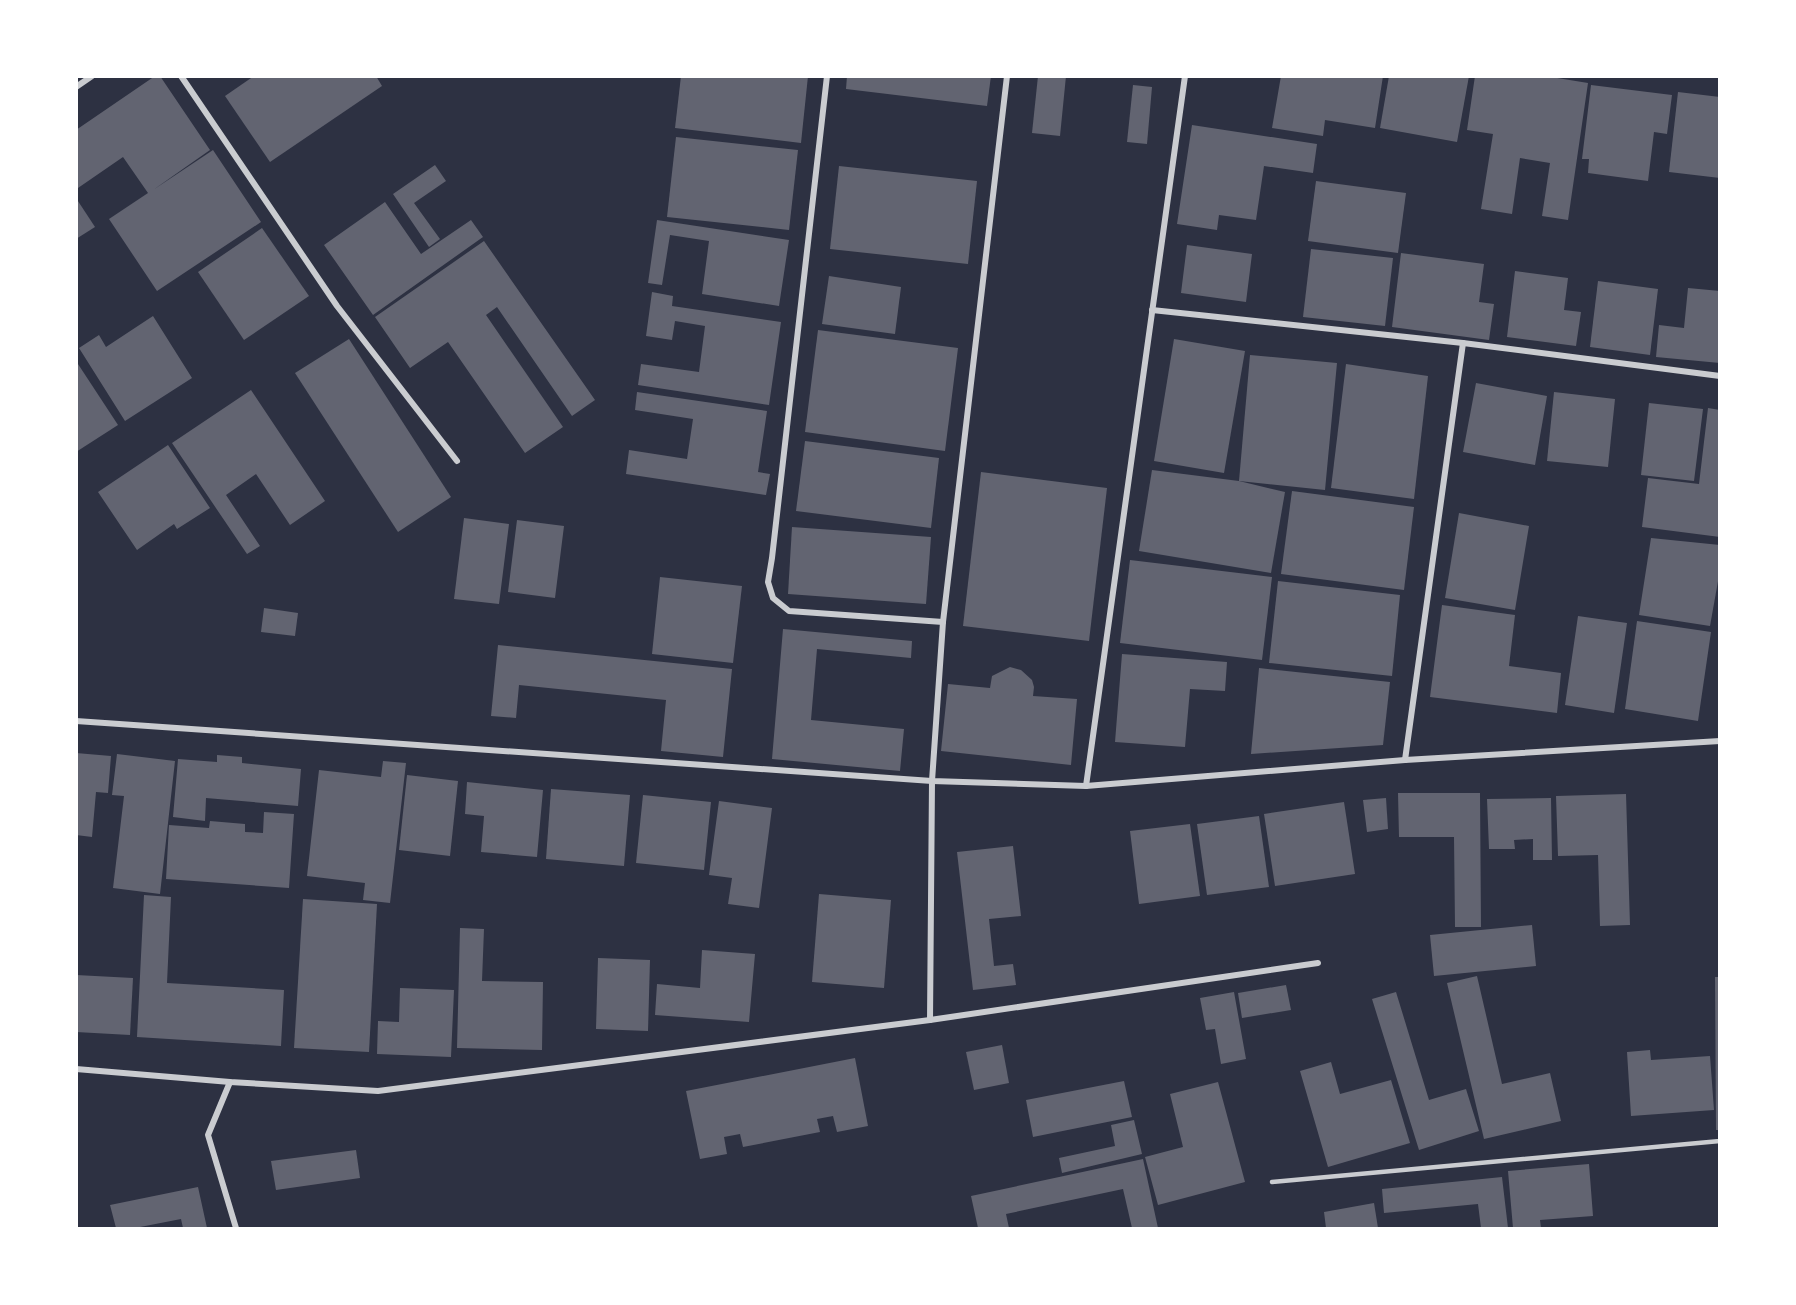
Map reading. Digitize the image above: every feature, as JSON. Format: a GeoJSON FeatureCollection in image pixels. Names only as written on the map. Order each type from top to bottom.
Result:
{"type":"FeatureCollection","features":[{"type":"Feature","properties":{"kind":"street"},"geometry":{"type":"LineString","coordinates":[[76,87],[92,76]]}},
{"type":"Feature","properties":{"kind":"street"},"geometry":{"type":"LineString","coordinates":[[181,76],[337,306],[457,461]]}},
{"type":"Feature","properties":{"kind":"street"},"geometry":{"type":"LineString","coordinates":[[827,76],[768,582],[773,598],[789,611],[943,622]]}},
{"type":"Feature","properties":{"kind":"street"},"geometry":{"type":"LineString","coordinates":[[930,1020],[932,781],[943,622],[1007,76]]}},
{"type":"Feature","properties":{"kind":"street"},"geometry":{"type":"LineString","coordinates":[[1086,786],[1185,76]]}},
{"type":"Feature","properties":{"kind":"street"},"geometry":{"type":"LineString","coordinates":[[1152,310],[1463,343],[1719,376]]}},
{"type":"Feature","properties":{"kind":"street"},"geometry":{"type":"LineString","coordinates":[[1405,760],[1463,343]]}},
{"type":"Feature","properties":{"kind":"street"},"geometry":{"type":"LineString","coordinates":[[76,721],[932,781],[1086,786],[1405,760],[1719,741]]}},
{"type":"Feature","properties":{"kind":"street"},"geometry":{"type":"LineString","coordinates":[[76,1069],[230,1082],[378,1090],[930,1020],[1318,963]]}},
{"type":"Feature","properties":{"kind":"street"},"geometry":{"type":"LineString","coordinates":[[230,1082],[208,1135],[236,1228]]}},
{"type":"Feature","properties":{"kind":"lane"},"geometry":{"type":"LineString","coordinates":[[1272,1182],[1719,1142]]}},
{"type":"Feature","properties":{"kind":"building"},"geometry":{"type":"Polygon","coordinates":[[[155,76],[160,76],[210,150],[153,190],[213,150],[261,222],[157,291],[109,219],[148,193],[123,157],[78,188],[76,186],[76,130],[155,76]]]}},
{"type":"Feature","properties":{"kind":"building"},"geometry":{"type":"Polygon","coordinates":[[[254,76],[376,76],[382,86],[270,162],[225,96],[254,76]]]}},
{"type":"Feature","properties":{"kind":"building"},"geometry":{"type":"Polygon","coordinates":[[[681,76],[808,76],[801,143],[675,128],[681,76]]]}},
{"type":"Feature","properties":{"kind":"building"},"geometry":{"type":"Polygon","coordinates":[[[847,76],[991,76],[987,106],[846,89],[847,76]]]}},
{"type":"Feature","properties":{"kind":"building"},"geometry":{"type":"Polygon","coordinates":[[[1038,76],[1066,76],[1060,136],[1032,133],[1038,76]]]}},
{"type":"Feature","properties":{"kind":"building"},"geometry":{"type":"Polygon","coordinates":[[[1281,76],[1383,76],[1375,128],[1325,120],[1323,136],[1272,128],[1281,76]]]}},
{"type":"Feature","properties":{"kind":"building"},"geometry":{"type":"Polygon","coordinates":[[[1389,76],[1469,76],[1457,142],[1380,128],[1389,76]]]}},
{"type":"Feature","properties":{"kind":"building"},"geometry":{"type":"Polygon","coordinates":[[[1475,76],[1545,76],[1588,83],[1568,220],[1542,216],[1550,163],[1520,158],[1512,214],[1481,209],[1493,134],[1467,130],[1475,76]]]}},
{"type":"Feature","properties":{"kind":"building"},"geometry":{"type":"Polygon","coordinates":[[[1133,85],[1152,87],[1147,144],[1127,142],[1133,85]]]}},
{"type":"Feature","properties":{"kind":"building"},"geometry":{"type":"Polygon","coordinates":[[[1591,85],[1672,95],[1667,134],[1654,132],[1648,181],[1588,173],[1589,159],[1582,159],[1591,85]]]}},
{"type":"Feature","properties":{"kind":"building"},"geometry":{"type":"Polygon","coordinates":[[[1678,92],[1720,97],[1720,178],[1669,172],[1678,92]]]}},
{"type":"Feature","properties":{"kind":"building"},"geometry":{"type":"Polygon","coordinates":[[[1192,125],[1317,144],[1313,173],[1264,166],[1256,220],[1219,215],[1217,230],[1177,224],[1192,125]]]}},
{"type":"Feature","properties":{"kind":"building"},"geometry":{"type":"Polygon","coordinates":[[[676,137],[798,150],[789,230],[667,217],[676,137]]]}},
{"type":"Feature","properties":{"kind":"building"},"geometry":{"type":"Polygon","coordinates":[[[435,165],[446,181],[414,203],[440,239],[429,247],[393,194],[435,165]]]}},
{"type":"Feature","properties":{"kind":"building"},"geometry":{"type":"Polygon","coordinates":[[[839,166],[977,181],[968,264],[830,249],[839,166]]]}},
{"type":"Feature","properties":{"kind":"building"},"geometry":{"type":"Polygon","coordinates":[[[1316,181],[1406,193],[1398,253],[1308,241],[1316,181]]]}},
{"type":"Feature","properties":{"kind":"building"},"geometry":{"type":"Polygon","coordinates":[[[76,198],[95,227],[76,239],[76,198]]]}},
{"type":"Feature","properties":{"kind":"building"},"geometry":{"type":"Polygon","coordinates":[[[385,202],[421,254],[471,220],[483,237],[373,315],[324,245],[385,202]]]}},
{"type":"Feature","properties":{"kind":"building"},"geometry":{"type":"Polygon","coordinates":[[[657,220],[789,240],[779,306],[702,294],[709,241],[670,235],[662,285],[648,283],[657,220]]]}},
{"type":"Feature","properties":{"kind":"building"},"geometry":{"type":"Polygon","coordinates":[[[262,228],[309,296],[244,340],[198,272],[262,228]]]}},
{"type":"Feature","properties":{"kind":"building"},"geometry":{"type":"Polygon","coordinates":[[[484,241],[595,400],[572,416],[497,307],[486,315],[563,427],[525,453],[448,342],[410,368],[375,317],[484,241]]]}},
{"type":"Feature","properties":{"kind":"building"},"geometry":{"type":"Polygon","coordinates":[[[1187,245],[1252,254],[1246,302],[1181,293],[1187,245]]]}},
{"type":"Feature","properties":{"kind":"building"},"geometry":{"type":"Polygon","coordinates":[[[1311,249],[1393,258],[1385,326],[1303,317],[1311,249]]]}},
{"type":"Feature","properties":{"kind":"building"},"geometry":{"type":"Polygon","coordinates":[[[1401,253],[1484,264],[1479,302],[1494,304],[1489,340],[1392,327],[1401,253]]]}},
{"type":"Feature","properties":{"kind":"building"},"geometry":{"type":"Polygon","coordinates":[[[1515,271],[1568,278],[1564,310],[1581,312],[1576,346],[1507,337],[1515,271]]]}},
{"type":"Feature","properties":{"kind":"building"},"geometry":{"type":"Polygon","coordinates":[[[829,276],[901,287],[895,334],[822,324],[829,276]]]}},
{"type":"Feature","properties":{"kind":"building"},"geometry":{"type":"Polygon","coordinates":[[[1598,281],[1658,289],[1650,355],[1590,347],[1598,281]]]}},
{"type":"Feature","properties":{"kind":"building"},"geometry":{"type":"Polygon","coordinates":[[[1688,288],[1720,291],[1720,363],[1656,357],[1659,325],[1684,328],[1688,288]]]}},
{"type":"Feature","properties":{"kind":"building"},"geometry":{"type":"Polygon","coordinates":[[[652,292],[673,296],[672,306],[781,322],[769,405],[638,385],[641,364],[699,372],[705,326],[675,321],[672,340],[646,336],[652,292]]]}},
{"type":"Feature","properties":{"kind":"building"},"geometry":{"type":"Polygon","coordinates":[[[153,316],[192,378],[125,421],[79,348],[99,335],[106,347],[153,316]]]}},
{"type":"Feature","properties":{"kind":"building"},"geometry":{"type":"Polygon","coordinates":[[[818,330],[958,348],[945,451],[805,432],[818,330]]]}},
{"type":"Feature","properties":{"kind":"building"},"geometry":{"type":"Polygon","coordinates":[[[349,339],[451,497],[398,532],[295,373],[349,339]]]}},
{"type":"Feature","properties":{"kind":"building"},"geometry":{"type":"Polygon","coordinates":[[[1174,339],[1245,351],[1224,473],[1154,461],[1174,339]]]}},
{"type":"Feature","properties":{"kind":"building"},"geometry":{"type":"Polygon","coordinates":[[[1250,355],[1337,363],[1325,490],[1239,481],[1250,355]]]}},
{"type":"Feature","properties":{"kind":"building"},"geometry":{"type":"Polygon","coordinates":[[[76,361],[118,425],[76,452],[76,361]]]}},
{"type":"Feature","properties":{"kind":"building"},"geometry":{"type":"Polygon","coordinates":[[[1346,364],[1428,376],[1414,499],[1331,488],[1346,364]]]}},
{"type":"Feature","properties":{"kind":"building"},"geometry":{"type":"Polygon","coordinates":[[[1476,383],[1547,396],[1535,465],[1463,452],[1476,383]]]}},
{"type":"Feature","properties":{"kind":"building"},"geometry":{"type":"Polygon","coordinates":[[[251,390],[325,501],[290,525],[256,474],[226,495],[260,546],[247,554],[172,443],[251,390]]]}},
{"type":"Feature","properties":{"kind":"building"},"geometry":{"type":"Polygon","coordinates":[[[637,392],[767,411],[758,472],[770,474],[766,495],[626,474],[629,450],[687,459],[693,419],[635,410],[637,392]]]}},
{"type":"Feature","properties":{"kind":"building"},"geometry":{"type":"Polygon","coordinates":[[[1554,392],[1615,399],[1608,467],[1547,461],[1554,392]]]}},
{"type":"Feature","properties":{"kind":"building"},"geometry":{"type":"Polygon","coordinates":[[[1649,403],[1703,409],[1694,481],[1641,475],[1649,403]]]}},
{"type":"Feature","properties":{"kind":"building"},"geometry":{"type":"Polygon","coordinates":[[[1708,408],[1720,410],[1720,537],[1642,527],[1648,478],[1699,484],[1708,408]]]}},
{"type":"Feature","properties":{"kind":"building"},"geometry":{"type":"Polygon","coordinates":[[[805,441],[939,458],[931,528],[796,511],[805,441]]]}},
{"type":"Feature","properties":{"kind":"building"},"geometry":{"type":"Polygon","coordinates":[[[168,445],[210,508],[177,529],[174,524],[137,550],[98,492],[168,445]]]}},
{"type":"Feature","properties":{"kind":"building"},"geometry":{"type":"Polygon","coordinates":[[[1152,470],[1239,481],[1285,492],[1271,573],[1139,551],[1152,470]]]}},
{"type":"Feature","properties":{"kind":"building"},"geometry":{"type":"Polygon","coordinates":[[[981,472],[1107,488],[1089,641],[963,626],[981,472]]]}},
{"type":"Feature","properties":{"kind":"building"},"geometry":{"type":"Polygon","coordinates":[[[1292,491],[1414,507],[1404,590],[1281,574],[1292,491]]]}},
{"type":"Feature","properties":{"kind":"building"},"geometry":{"type":"Polygon","coordinates":[[[1459,513],[1529,526],[1515,610],[1445,598],[1459,513]]]}},
{"type":"Feature","properties":{"kind":"building"},"geometry":{"type":"Polygon","coordinates":[[[464,518],[509,524],[499,604],[454,599],[464,518]]]}},
{"type":"Feature","properties":{"kind":"building"},"geometry":{"type":"Polygon","coordinates":[[[517,520],[564,526],[555,598],[508,592],[517,520]]]}},
{"type":"Feature","properties":{"kind":"building"},"geometry":{"type":"Polygon","coordinates":[[[792,527],[931,537],[926,604],[788,594],[792,527]]]}},
{"type":"Feature","properties":{"kind":"building"},"geometry":{"type":"Polygon","coordinates":[[[1651,538],[1720,545],[1720,570],[1710,626],[1639,615],[1651,538]]]}},
{"type":"Feature","properties":{"kind":"building"},"geometry":{"type":"Polygon","coordinates":[[[1130,560],[1272,577],[1262,660],[1120,643],[1130,560]]]}},
{"type":"Feature","properties":{"kind":"building"},"geometry":{"type":"Polygon","coordinates":[[[660,577],[742,586],[733,663],[652,654],[660,577]]]}},
{"type":"Feature","properties":{"kind":"building"},"geometry":{"type":"Polygon","coordinates":[[[1278,581],[1400,595],[1392,676],[1269,663],[1278,581]]]}},
{"type":"Feature","properties":{"kind":"building"},"geometry":{"type":"Polygon","coordinates":[[[1442,605],[1515,615],[1509,666],[1561,673],[1557,713],[1430,697],[1442,605]]]}},
{"type":"Feature","properties":{"kind":"building"},"geometry":{"type":"Polygon","coordinates":[[[264,608],[298,613],[295,636],[261,632],[264,608]]]}},
{"type":"Feature","properties":{"kind":"building"},"geometry":{"type":"Polygon","coordinates":[[[1578,616],[1627,623],[1614,713],[1565,705],[1578,616]]]}},
{"type":"Feature","properties":{"kind":"building"},"geometry":{"type":"Polygon","coordinates":[[[1637,621],[1711,632],[1698,721],[1625,709],[1637,621]]]}},
{"type":"Feature","properties":{"kind":"building"},"geometry":{"type":"Polygon","coordinates":[[[783,629],[912,641],[911,658],[817,649],[811,720],[904,729],[900,771],[772,759],[783,629]]]}},
{"type":"Feature","properties":{"kind":"building"},"geometry":{"type":"Polygon","coordinates":[[[498,645],[732,669],[723,757],[661,751],[666,700],[519,685],[516,718],[491,716],[498,645]]]}},
{"type":"Feature","properties":{"kind":"building"},"geometry":{"type":"Polygon","coordinates":[[[1122,654],[1227,662],[1225,691],[1190,689],[1185,747],[1115,742],[1122,654]]]}},
{"type":"Feature","properties":{"kind":"building"},"geometry":{"type":"Polygon","coordinates":[[[1010,667],[1021,670],[1032,680],[1033,696],[1077,699],[1071,765],[941,751],[948,684],[990,688],[992,676],[1010,667]]]}},
{"type":"Feature","properties":{"kind":"building"},"geometry":{"type":"Polygon","coordinates":[[[1259,668],[1390,682],[1383,745],[1251,754],[1259,668]]]}},
{"type":"Feature","properties":{"kind":"building"},"geometry":{"type":"Polygon","coordinates":[[[76,753],[111,756],[108,793],[96,792],[92,837],[76,835],[76,753]]]}},
{"type":"Feature","properties":{"kind":"building"},"geometry":{"type":"Polygon","coordinates":[[[117,754],[175,761],[160,894],[113,888],[124,796],[112,795],[117,754]]]}},
{"type":"Feature","properties":{"kind":"building"},"geometry":{"type":"Polygon","coordinates":[[[217,755],[242,757],[242,763],[301,769],[298,806],[206,798],[205,821],[173,817],[178,759],[217,762],[217,755]]]}},
{"type":"Feature","properties":{"kind":"building"},"geometry":{"type":"Polygon","coordinates":[[[383,761],[406,763],[390,903],[363,900],[365,883],[307,876],[319,770],[381,777],[383,761]]]}},
{"type":"Feature","properties":{"kind":"building"},"geometry":{"type":"Polygon","coordinates":[[[407,775],[458,781],[450,856],[399,850],[407,775]]]}},
{"type":"Feature","properties":{"kind":"building"},"geometry":{"type":"Polygon","coordinates":[[[467,782],[543,790],[537,857],[481,852],[484,816],[465,814],[467,782]]]}},
{"type":"Feature","properties":{"kind":"building"},"geometry":{"type":"Polygon","coordinates":[[[551,789],[630,795],[624,866],[546,859],[551,789]]]}},
{"type":"Feature","properties":{"kind":"building"},"geometry":{"type":"Polygon","coordinates":[[[1398,793],[1480,793],[1481,927],[1455,927],[1454,837],[1399,837],[1398,793]]]}},
{"type":"Feature","properties":{"kind":"building"},"geometry":{"type":"Polygon","coordinates":[[[1626,794],[1630,925],[1600,926],[1598,855],[1558,856],[1556,796],[1626,794]]]}},
{"type":"Feature","properties":{"kind":"building"},"geometry":{"type":"Polygon","coordinates":[[[643,795],[711,802],[704,870],[636,863],[643,795]]]}},
{"type":"Feature","properties":{"kind":"building"},"geometry":{"type":"Polygon","coordinates":[[[1386,798],[1388,829],[1367,832],[1363,800],[1386,798]]]}},
{"type":"Feature","properties":{"kind":"building"},"geometry":{"type":"Polygon","coordinates":[[[1551,798],[1552,860],[1533,860],[1533,839],[1514,840],[1515,849],[1489,849],[1487,799],[1551,798]]]}},
{"type":"Feature","properties":{"kind":"building"},"geometry":{"type":"Polygon","coordinates":[[[719,801],[772,808],[759,908],[728,904],[732,878],[709,875],[719,801]]]}},
{"type":"Feature","properties":{"kind":"building"},"geometry":{"type":"Polygon","coordinates":[[[1344,802],[1355,874],[1275,886],[1264,814],[1344,802]]]}},
{"type":"Feature","properties":{"kind":"building"},"geometry":{"type":"Polygon","coordinates":[[[264,812],[294,814],[289,888],[166,879],[169,825],[209,828],[210,821],[245,824],[245,832],[263,833],[264,812]]]}},
{"type":"Feature","properties":{"kind":"building"},"geometry":{"type":"Polygon","coordinates":[[[1259,816],[1269,887],[1207,895],[1197,824],[1259,816]]]}},
{"type":"Feature","properties":{"kind":"building"},"geometry":{"type":"Polygon","coordinates":[[[1190,824],[1200,896],[1139,904],[1130,831],[1190,824]]]}},
{"type":"Feature","properties":{"kind":"building"},"geometry":{"type":"Polygon","coordinates":[[[1013,846],[1021,916],[989,919],[994,966],[1013,964],[1016,985],[973,990],[957,852],[1013,846]]]}},
{"type":"Feature","properties":{"kind":"building"},"geometry":{"type":"Polygon","coordinates":[[[819,894],[891,900],[884,988],[812,982],[819,894]]]}},
{"type":"Feature","properties":{"kind":"building"},"geometry":{"type":"Polygon","coordinates":[[[144,895],[171,897],[167,983],[284,990],[281,1046],[137,1037],[144,895]]]}},
{"type":"Feature","properties":{"kind":"building"},"geometry":{"type":"Polygon","coordinates":[[[303,899],[377,904],[369,1052],[294,1048],[303,899]]]}},
{"type":"Feature","properties":{"kind":"building"},"geometry":{"type":"Polygon","coordinates":[[[1532,925],[1536,966],[1434,976],[1430,935],[1532,925]]]}},
{"type":"Feature","properties":{"kind":"building"},"geometry":{"type":"Polygon","coordinates":[[[460,928],[484,929],[482,981],[543,982],[542,1050],[457,1048],[460,928]]]}},
{"type":"Feature","properties":{"kind":"building"},"geometry":{"type":"Polygon","coordinates":[[[702,950],[755,954],[749,1022],[655,1015],[657,984],[700,988],[702,950]]]}},
{"type":"Feature","properties":{"kind":"building"},"geometry":{"type":"Polygon","coordinates":[[[598,958],[650,960],[648,1031],[596,1029],[598,958]]]}},
{"type":"Feature","properties":{"kind":"building"},"geometry":{"type":"Polygon","coordinates":[[[76,975],[133,978],[130,1035],[76,1032],[76,975]]]}},
{"type":"Feature","properties":{"kind":"building"},"geometry":{"type":"Polygon","coordinates":[[[1477,976],[1502,1084],[1550,1073],[1561,1121],[1484,1139],[1447,983],[1477,976]]]}},
{"type":"Feature","properties":{"kind":"building"},"geometry":{"type":"Polygon","coordinates":[[[1715,977],[1720,977],[1720,1130],[1716,1130],[1715,977]]]}},
{"type":"Feature","properties":{"kind":"building"},"geometry":{"type":"Polygon","coordinates":[[[1286,985],[1291,1010],[1242,1018],[1238,993],[1286,985]]]}},
{"type":"Feature","properties":{"kind":"building"},"geometry":{"type":"Polygon","coordinates":[[[400,988],[454,990],[451,1057],[377,1054],[378,1021],[399,1022],[400,988]]]}},
{"type":"Feature","properties":{"kind":"building"},"geometry":{"type":"Polygon","coordinates":[[[1234,992],[1246,1059],[1221,1064],[1215,1029],[1206,1030],[1200,998],[1234,992]]]}},
{"type":"Feature","properties":{"kind":"building"},"geometry":{"type":"Polygon","coordinates":[[[1396,992],[1429,1100],[1466,1089],[1479,1131],[1419,1150],[1372,999],[1396,992]]]}},
{"type":"Feature","properties":{"kind":"building"},"geometry":{"type":"Polygon","coordinates":[[[1002,1045],[1009,1083],[974,1090],[966,1052],[1002,1045]]]}},
{"type":"Feature","properties":{"kind":"building"},"geometry":{"type":"Polygon","coordinates":[[[1650,1050],[1651,1060],[1710,1056],[1714,1110],[1631,1116],[1627,1052],[1650,1050]]]}},
{"type":"Feature","properties":{"kind":"building"},"geometry":{"type":"Polygon","coordinates":[[[855,1058],[868,1126],[837,1132],[833,1116],[817,1119],[820,1132],[743,1147],[740,1134],[724,1137],[727,1154],[700,1159],[686,1091],[855,1058]]]}},
{"type":"Feature","properties":{"kind":"building"},"geometry":{"type":"Polygon","coordinates":[[[1331,1062],[1340,1094],[1391,1080],[1410,1143],[1328,1167],[1300,1071],[1331,1062]]]}},
{"type":"Feature","properties":{"kind":"building"},"geometry":{"type":"Polygon","coordinates":[[[1124,1081],[1132,1117],[1033,1137],[1026,1100],[1124,1081]]]}},
{"type":"Feature","properties":{"kind":"building"},"geometry":{"type":"Polygon","coordinates":[[[1218,1082],[1245,1182],[1158,1205],[1145,1157],[1183,1147],[1170,1094],[1218,1082]]]}},
{"type":"Feature","properties":{"kind":"building"},"geometry":{"type":"Polygon","coordinates":[[[1134,1120],[1142,1154],[1062,1173],[1059,1158],[1115,1146],[1111,1125],[1134,1120]]]}},
{"type":"Feature","properties":{"kind":"building"},"geometry":{"type":"Polygon","coordinates":[[[356,1150],[360,1178],[276,1190],[271,1161],[356,1150]]]}},
{"type":"Feature","properties":{"kind":"building"},"geometry":{"type":"Polygon","coordinates":[[[1143,1159],[1158,1228],[1132,1228],[1123,1189],[1006,1214],[1009,1228],[978,1228],[971,1196],[1143,1159]]]}},
{"type":"Feature","properties":{"kind":"building"},"geometry":{"type":"Polygon","coordinates":[[[1589,1164],[1593,1216],[1540,1220],[1541,1228],[1513,1228],[1508,1171],[1589,1164]]]}},
{"type":"Feature","properties":{"kind":"building"},"geometry":{"type":"Polygon","coordinates":[[[1502,1177],[1508,1228],[1481,1228],[1478,1204],[1384,1213],[1382,1189],[1502,1177]]]}},
{"type":"Feature","properties":{"kind":"building"},"geometry":{"type":"Polygon","coordinates":[[[198,1187],[207,1228],[183,1228],[181,1219],[135,1228],[116,1228],[110,1205],[198,1187]]]}},
{"type":"Feature","properties":{"kind":"building"},"geometry":{"type":"Polygon","coordinates":[[[1374,1203],[1378,1228],[1326,1228],[1324,1212],[1374,1203]]]}}]}
